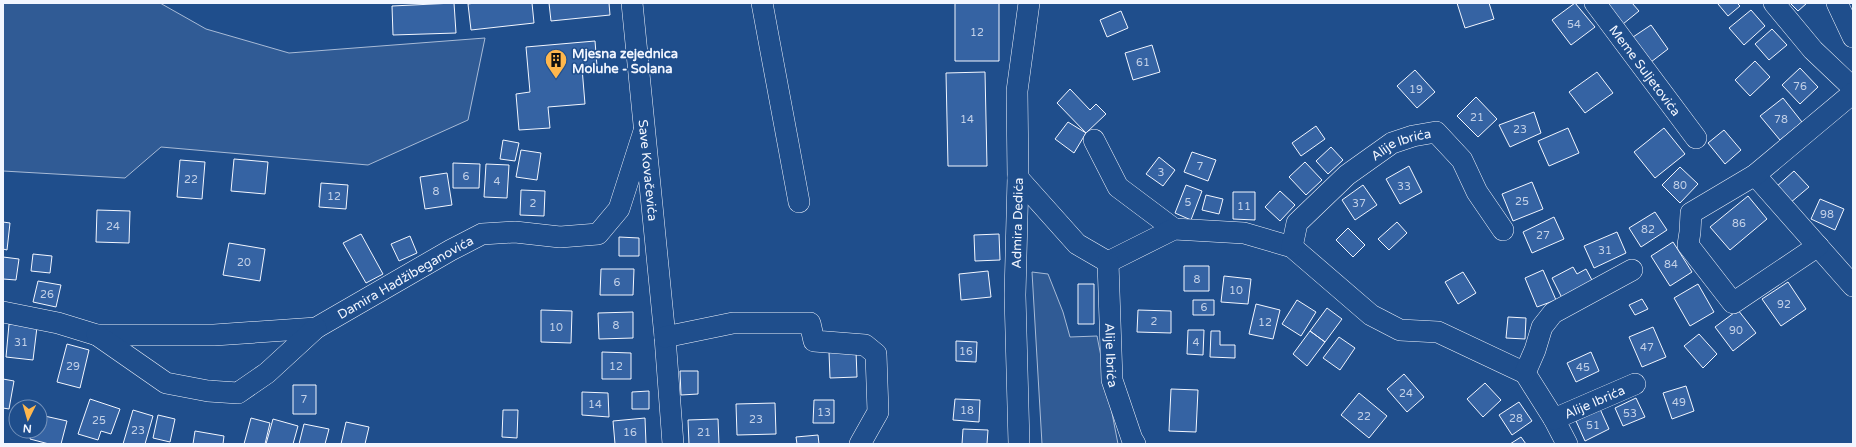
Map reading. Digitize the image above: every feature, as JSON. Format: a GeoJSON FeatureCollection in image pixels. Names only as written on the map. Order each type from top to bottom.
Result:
{"type":"FeatureCollection","features":[{"type":"Feature","properties":{"kind":"street","name":"Save Kovačevića"},"geometry":{"type":"LineString","coordinates":[[632,3],[665,337],[672,444]]}},
{"type":"Feature","properties":{"kind":"street"},"geometry":{"type":"LineString","coordinates":[[762,3],[799,202]]}},
{"type":"Feature","properties":{"kind":"street","name":"Admira Dedića"},"geometry":{"type":"LineString","coordinates":[[1019,444],[1015,295],[1018,178],[1017,91],[1029,3]]}},
{"type":"Feature","properties":{"kind":"street","name":"Meme Suljetovića"},"geometry":{"type":"LineString","coordinates":[[1595,3],[1696,138]]}},
{"type":"Feature","properties":{"kind":"street"},"geometry":{"type":"LineString","coordinates":[[1774,3],[1813,50],[1853,88]]}},
{"type":"Feature","properties":{"kind":"street"},"geometry":{"type":"LineString","coordinates":[[1837,3],[1853,37]]}},
{"type":"Feature","properties":{"kind":"street"},"geometry":{"type":"LineString","coordinates":[[1818,246],[1733,304],[1688,245],[1691,213],[1755,175],[1853,93]]}},
{"type":"Feature","properties":{"kind":"street","name":"Damira Hadžibeganovića"},"geometry":{"type":"LineString","coordinates":[[97,334],[166,383],[208,391],[238,393],[267,373],[316,328],[450,250],[482,234],[515,232],[560,237],[598,234],[619,209],[644,130]]}},
{"type":"Feature","properties":{"kind":"street","name":"Alije Ibrića"},"geometry":{"type":"LineString","coordinates":[[1292,247],[1297,222],[1347,176],[1392,143],[1413,136],[1436,132],[1462,160],[1477,192],[1503,230]]}},
{"type":"Feature","properties":{"kind":"street"},"geometry":{"type":"LineString","coordinates":[[1094,140],[1118,187],[1174,230]]}},
{"type":"Feature","properties":{"kind":"street"},"geometry":{"type":"LineString","coordinates":[[1755,175],[1853,286]]}},
{"type":"Feature","properties":{"kind":"street"},"geometry":{"type":"LineString","coordinates":[[1018,178],[1076,244],[1108,262],[1174,230],[1244,234],[1292,247],[1371,315],[1400,330],[1438,332],[1525,373],[1535,350],[1542,326],[1554,313],[1632,270]]}},
{"type":"Feature","properties":{"kind":"street","name":"Alije Ibrića"},"geometry":{"type":"LineString","coordinates":[[1108,262],[1112,380],[1135,444]]}},
{"type":"Feature","properties":{"kind":"street","name":"Damira Hadžibeganovića"},"geometry":{"type":"LineString","coordinates":[[3,312],[58,323],[97,334],[214,335],[316,328]]}},
{"type":"Feature","properties":{"kind":"street"},"geometry":{"type":"LineString","coordinates":[[665,337],[733,323],[810,323],[814,341],[865,345],[876,354],[878,412],[860,444]]}},
{"type":"Feature","properties":{"kind":"street","name":"Alije Ibrića"},"geometry":{"type":"LineString","coordinates":[[1525,373],[1554,419],[1567,444]]}},
{"type":"Feature","properties":{"kind":"street","name":"Alije Ibrića"},"geometry":{"type":"LineString","coordinates":[[1554,419],[1635,384]]}},
{"type":"Feature","properties":{"kind":"shaded area"},"geometry":{"type":"Polygon","coordinates":[[[3,3],[160,3],[206,29],[289,53],[485,38],[468,120],[368,165],[161,147],[125,178],[3,171],[3,3]]]}},
{"type":"Feature","properties":{"kind":"shaded area"},"geometry":{"type":"Polygon","coordinates":[[[1032,272],[1048,274],[1063,312],[1070,337],[1097,336],[1118,444],[1042,444],[1032,272]]]}},
{"type":"Feature","properties":{"kind":"building"},"geometry":{"type":"Polygon","coordinates":[[[454,3],[456,33],[393,35],[392,6],[454,3]]]}},
{"type":"Feature","properties":{"kind":"building"},"geometry":{"type":"Polygon","coordinates":[[[532,3],[534,23],[471,30],[468,4],[532,3]]]}},
{"type":"Feature","properties":{"kind":"building"},"geometry":{"type":"Polygon","coordinates":[[[549,3],[609,3],[610,15],[551,21],[549,3]]]}},
{"type":"Feature","properties":{"kind":"building"},"geometry":{"type":"Polygon","coordinates":[[[955,3],[999,3],[999,61],[955,61],[955,3]]]}},
{"type":"Feature","properties":{"kind":"building"},"geometry":{"type":"Polygon","coordinates":[[[1457,3],[1489,3],[1494,19],[1465,28],[1457,3]]]}},
{"type":"Feature","properties":{"kind":"building"},"geometry":{"type":"Polygon","coordinates":[[[1575,3],[1595,27],[1571,45],[1552,20],[1575,3]]]}},
{"type":"Feature","properties":{"kind":"building"},"geometry":{"type":"Polygon","coordinates":[[[1606,3],[1632,3],[1639,11],[1623,24],[1606,3]]]}},
{"type":"Feature","properties":{"kind":"building"},"geometry":{"type":"Polygon","coordinates":[[[1737,3],[1740,6],[1728,16],[1718,4],[1737,3]]]}},
{"type":"Feature","properties":{"kind":"building"},"geometry":{"type":"Polygon","coordinates":[[[1790,3],[1807,3],[1798,11],[1790,3]]]}},
{"type":"Feature","properties":{"kind":"building"},"geometry":{"type":"Polygon","coordinates":[[[1751,10],[1765,26],[1744,45],[1729,28],[1751,10]]]}},
{"type":"Feature","properties":{"kind":"building"},"geometry":{"type":"Polygon","coordinates":[[[1121,11],[1128,28],[1107,37],[1100,20],[1121,11]]]}},
{"type":"Feature","properties":{"kind":"building"},"geometry":{"type":"Polygon","coordinates":[[[1651,25],[1668,49],[1651,62],[1633,37],[1651,25]]]}},
{"type":"Feature","properties":{"kind":"building"},"geometry":{"type":"Polygon","coordinates":[[[1772,29],[1787,45],[1769,60],[1755,44],[1772,29]]]}},
{"type":"Feature","properties":{"kind":"building","name":"Mjesna zejednica Moluhe - Solana"},"geometry":{"type":"Polygon","coordinates":[[[595,41],[597,66],[582,68],[585,104],[548,107],[550,128],[519,130],[516,94],[530,92],[526,47],[595,41]]]}},
{"type":"Feature","properties":{"kind":"building"},"geometry":{"type":"Polygon","coordinates":[[[1152,45],[1160,72],[1133,80],[1125,53],[1152,45]]]}},
{"type":"Feature","properties":{"kind":"building"},"geometry":{"type":"Polygon","coordinates":[[[1755,61],[1770,77],[1750,96],[1735,80],[1755,61]]]}},
{"type":"Feature","properties":{"kind":"building"},"geometry":{"type":"Polygon","coordinates":[[[1800,68],[1818,87],[1800,104],[1782,85],[1800,68]]]}},
{"type":"Feature","properties":{"kind":"building"},"geometry":{"type":"Polygon","coordinates":[[[1415,70],[1435,92],[1417,108],[1397,86],[1415,70]]]}},
{"type":"Feature","properties":{"kind":"building"},"geometry":{"type":"Polygon","coordinates":[[[985,72],[987,166],[948,166],[946,73],[985,72]]]}},
{"type":"Feature","properties":{"kind":"building"},"geometry":{"type":"Polygon","coordinates":[[[1597,72],[1613,93],[1585,113],[1569,92],[1597,72]]]}},
{"type":"Feature","properties":{"kind":"building"},"geometry":{"type":"Polygon","coordinates":[[[1070,89],[1090,110],[1096,104],[1106,114],[1086,133],[1057,103],[1070,89]]]}},
{"type":"Feature","properties":{"kind":"building"},"geometry":{"type":"Polygon","coordinates":[[[1476,97],[1497,119],[1478,137],[1457,116],[1476,97]]]}},
{"type":"Feature","properties":{"kind":"building"},"geometry":{"type":"Polygon","coordinates":[[[1783,98],[1802,122],[1780,140],[1760,116],[1783,98]]]}},
{"type":"Feature","properties":{"kind":"building"},"geometry":{"type":"Polygon","coordinates":[[[1534,112],[1541,133],[1510,147],[1499,125],[1534,112]]]}},
{"type":"Feature","properties":{"kind":"building"},"geometry":{"type":"Polygon","coordinates":[[[1068,122],[1086,133],[1074,153],[1055,139],[1068,122]]]}},
{"type":"Feature","properties":{"kind":"building"},"geometry":{"type":"Polygon","coordinates":[[[1316,126],[1325,139],[1301,156],[1292,143],[1316,126]]]}},
{"type":"Feature","properties":{"kind":"building"},"geometry":{"type":"Polygon","coordinates":[[[1568,128],[1579,153],[1549,166],[1538,141],[1568,128]]]}},
{"type":"Feature","properties":{"kind":"building"},"geometry":{"type":"Polygon","coordinates":[[[1664,128],[1685,154],[1655,178],[1634,152],[1664,128]]]}},
{"type":"Feature","properties":{"kind":"building"},"geometry":{"type":"Polygon","coordinates":[[[1724,130],[1741,150],[1725,164],[1708,143],[1724,130]]]}},
{"type":"Feature","properties":{"kind":"building"},"geometry":{"type":"Polygon","coordinates":[[[503,140],[519,143],[515,161],[500,159],[503,140]]]}},
{"type":"Feature","properties":{"kind":"building"},"geometry":{"type":"Polygon","coordinates":[[[1331,147],[1343,160],[1328,174],[1316,161],[1331,147]]]}},
{"type":"Feature","properties":{"kind":"building"},"geometry":{"type":"Polygon","coordinates":[[[521,150],[541,153],[537,180],[516,177],[521,150]]]}},
{"type":"Feature","properties":{"kind":"building"},"geometry":{"type":"Polygon","coordinates":[[[1192,152],[1216,160],[1208,181],[1184,172],[1192,152]]]}},
{"type":"Feature","properties":{"kind":"building"},"geometry":{"type":"Polygon","coordinates":[[[1159,157],[1175,170],[1163,186],[1146,174],[1159,157]]]}},
{"type":"Feature","properties":{"kind":"building"},"geometry":{"type":"Polygon","coordinates":[[[234,159],[268,162],[265,194],[231,191],[234,159]]]}},
{"type":"Feature","properties":{"kind":"building"},"geometry":{"type":"Polygon","coordinates":[[[180,160],[205,162],[202,199],[177,197],[180,160]]]}},
{"type":"Feature","properties":{"kind":"building"},"geometry":{"type":"Polygon","coordinates":[[[1305,162],[1322,180],[1306,195],[1289,177],[1305,162]]]}},
{"type":"Feature","properties":{"kind":"building"},"geometry":{"type":"Polygon","coordinates":[[[453,163],[480,164],[479,188],[453,188],[453,163]]]}},
{"type":"Feature","properties":{"kind":"building"},"geometry":{"type":"Polygon","coordinates":[[[486,164],[509,165],[507,198],[484,197],[486,164]]]}},
{"type":"Feature","properties":{"kind":"building"},"geometry":{"type":"Polygon","coordinates":[[[1409,166],[1422,192],[1400,204],[1386,179],[1409,166]]]}},
{"type":"Feature","properties":{"kind":"building"},"geometry":{"type":"Polygon","coordinates":[[[1680,167],[1698,184],[1680,203],[1662,185],[1680,167]]]}},
{"type":"Feature","properties":{"kind":"building"},"geometry":{"type":"Polygon","coordinates":[[[1794,171],[1809,187],[1790,203],[1776,187],[1794,171]]]}},
{"type":"Feature","properties":{"kind":"building"},"geometry":{"type":"Polygon","coordinates":[[[447,173],[452,205],[425,209],[420,177],[447,173]]]}},
{"type":"Feature","properties":{"kind":"building"},"geometry":{"type":"Polygon","coordinates":[[[1532,182],[1543,209],[1513,221],[1502,194],[1532,182]]]}},
{"type":"Feature","properties":{"kind":"building"},"geometry":{"type":"Polygon","coordinates":[[[321,183],[348,185],[346,209],[319,207],[321,183]]]}},
{"type":"Feature","properties":{"kind":"building"},"geometry":{"type":"Polygon","coordinates":[[[1186,185],[1202,191],[1191,220],[1175,213],[1186,185]]]}},
{"type":"Feature","properties":{"kind":"building"},"geometry":{"type":"Polygon","coordinates":[[[1363,185],[1377,205],[1355,220],[1342,200],[1363,185]]]}},
{"type":"Feature","properties":{"kind":"building"},"geometry":{"type":"Polygon","coordinates":[[[521,190],[545,191],[544,216],[520,215],[521,190]]]}},
{"type":"Feature","properties":{"kind":"building"},"geometry":{"type":"Polygon","coordinates":[[[1280,191],[1295,205],[1280,221],[1265,207],[1280,191]]]}},
{"type":"Feature","properties":{"kind":"building"},"geometry":{"type":"Polygon","coordinates":[[[1233,192],[1255,192],[1255,220],[1233,219],[1233,192]]]}},
{"type":"Feature","properties":{"kind":"building"},"geometry":{"type":"Polygon","coordinates":[[[1206,195],[1223,199],[1219,214],[1202,210],[1206,195]]]}},
{"type":"Feature","properties":{"kind":"building"},"geometry":{"type":"Polygon","coordinates":[[[1748,196],[1767,219],[1730,250],[1710,227],[1748,196]]]}},
{"type":"Feature","properties":{"kind":"building"},"geometry":{"type":"Polygon","coordinates":[[[1820,199],[1844,209],[1835,230],[1811,219],[1820,199]]]}},
{"type":"Feature","properties":{"kind":"building"},"geometry":{"type":"Polygon","coordinates":[[[97,210],[130,211],[129,243],[96,242],[97,210]]]}},
{"type":"Feature","properties":{"kind":"building"},"geometry":{"type":"Polygon","coordinates":[[[1655,212],[1667,230],[1641,247],[1629,228],[1655,212]]]}},
{"type":"Feature","properties":{"kind":"building"},"geometry":{"type":"Polygon","coordinates":[[[1554,217],[1564,239],[1532,253],[1523,232],[1554,217]]]}},
{"type":"Feature","properties":{"kind":"building"},"geometry":{"type":"Polygon","coordinates":[[[3,222],[10,223],[7,250],[3,249],[3,222]]]}},
{"type":"Feature","properties":{"kind":"building"},"geometry":{"type":"Polygon","coordinates":[[[1397,222],[1407,233],[1389,250],[1378,239],[1397,222]]]}},
{"type":"Feature","properties":{"kind":"building"},"geometry":{"type":"Polygon","coordinates":[[[1348,228],[1365,245],[1353,257],[1336,240],[1348,228]]]}},
{"type":"Feature","properties":{"kind":"building"},"geometry":{"type":"Polygon","coordinates":[[[1617,232],[1626,253],[1594,268],[1584,246],[1617,232]]]}},
{"type":"Feature","properties":{"kind":"building"},"geometry":{"type":"Polygon","coordinates":[[[361,234],[383,274],[366,283],[343,243],[361,234]]]}},
{"type":"Feature","properties":{"kind":"building"},"geometry":{"type":"Polygon","coordinates":[[[999,234],[1000,260],[975,261],[974,235],[999,234]]]}},
{"type":"Feature","properties":{"kind":"building"},"geometry":{"type":"Polygon","coordinates":[[[410,236],[417,253],[399,261],[391,244],[410,236]]]}},
{"type":"Feature","properties":{"kind":"building"},"geometry":{"type":"Polygon","coordinates":[[[619,237],[639,238],[639,256],[619,256],[619,237]]]}},
{"type":"Feature","properties":{"kind":"building"},"geometry":{"type":"Polygon","coordinates":[[[1673,242],[1692,272],[1670,286],[1651,256],[1673,242]]]}},
{"type":"Feature","properties":{"kind":"building"},"geometry":{"type":"Polygon","coordinates":[[[229,243],[265,249],[260,281],[223,275],[229,243]]]}},
{"type":"Feature","properties":{"kind":"building"},"geometry":{"type":"Polygon","coordinates":[[[33,254],[52,256],[50,273],[31,271],[33,254]]]}},
{"type":"Feature","properties":{"kind":"building"},"geometry":{"type":"Polygon","coordinates":[[[3,257],[19,259],[16,280],[3,279],[3,257]]]}},
{"type":"Feature","properties":{"kind":"building"},"geometry":{"type":"Polygon","coordinates":[[[1184,266],[1209,266],[1209,291],[1184,291],[1184,266]]]}},
{"type":"Feature","properties":{"kind":"building"},"geometry":{"type":"Polygon","coordinates":[[[1573,267],[1577,274],[1586,269],[1593,282],[1562,298],[1552,278],[1573,267]]]}},
{"type":"Feature","properties":{"kind":"building"},"geometry":{"type":"Polygon","coordinates":[[[601,269],[634,269],[633,295],[600,295],[601,269]]]}},
{"type":"Feature","properties":{"kind":"building"},"geometry":{"type":"Polygon","coordinates":[[[1543,270],[1556,300],[1537,307],[1525,278],[1543,270]]]}},
{"type":"Feature","properties":{"kind":"building"},"geometry":{"type":"Polygon","coordinates":[[[988,271],[991,297],[961,300],[959,274],[988,271]]]}},
{"type":"Feature","properties":{"kind":"building"},"geometry":{"type":"Polygon","coordinates":[[[1463,272],[1476,293],[1458,304],[1445,282],[1463,272]]]}},
{"type":"Feature","properties":{"kind":"building"},"geometry":{"type":"Polygon","coordinates":[[[1224,276],[1251,279],[1248,304],[1221,302],[1224,276]]]}},
{"type":"Feature","properties":{"kind":"building"},"geometry":{"type":"Polygon","coordinates":[[[38,281],[61,285],[56,307],[33,302],[38,281]]]}},
{"type":"Feature","properties":{"kind":"building"},"geometry":{"type":"Polygon","coordinates":[[[1788,282],[1806,309],[1781,326],[1762,299],[1788,282]]]}},
{"type":"Feature","properties":{"kind":"building"},"geometry":{"type":"Polygon","coordinates":[[[1078,284],[1094,284],[1094,324],[1078,324],[1078,284]]]}},
{"type":"Feature","properties":{"kind":"building"},"geometry":{"type":"Polygon","coordinates":[[[1698,284],[1714,312],[1690,326],[1674,298],[1698,284]]]}},
{"type":"Feature","properties":{"kind":"building"},"geometry":{"type":"Polygon","coordinates":[[[1642,299],[1648,309],[1635,315],[1629,305],[1642,299]]]}},
{"type":"Feature","properties":{"kind":"building"},"geometry":{"type":"Polygon","coordinates":[[[1193,300],[1214,300],[1214,315],[1193,315],[1193,300]]]}},
{"type":"Feature","properties":{"kind":"building"},"geometry":{"type":"Polygon","coordinates":[[[1297,300],[1316,312],[1301,336],[1282,324],[1297,300]]]}},
{"type":"Feature","properties":{"kind":"building"},"geometry":{"type":"Polygon","coordinates":[[[1256,304],[1280,310],[1273,339],[1249,334],[1256,304]]]}},
{"type":"Feature","properties":{"kind":"building"},"geometry":{"type":"Polygon","coordinates":[[[1327,308],[1342,319],[1325,342],[1310,331],[1327,308]]]}},
{"type":"Feature","properties":{"kind":"building"},"geometry":{"type":"Polygon","coordinates":[[[541,310],[572,311],[571,343],[541,342],[541,310]]]}},
{"type":"Feature","properties":{"kind":"building"},"geometry":{"type":"Polygon","coordinates":[[[1138,310],[1171,311],[1171,333],[1137,332],[1138,310]]]}},
{"type":"Feature","properties":{"kind":"building"},"geometry":{"type":"Polygon","coordinates":[[[1738,310],[1756,333],[1733,351],[1715,327],[1738,310]]]}},
{"type":"Feature","properties":{"kind":"building"},"geometry":{"type":"Polygon","coordinates":[[[633,312],[633,338],[599,339],[598,313],[633,312]]]}},
{"type":"Feature","properties":{"kind":"building"},"geometry":{"type":"Polygon","coordinates":[[[1508,317],[1526,318],[1525,339],[1506,338],[1508,317]]]}},
{"type":"Feature","properties":{"kind":"building"},"geometry":{"type":"Polygon","coordinates":[[[9,324],[37,327],[33,360],[6,357],[9,324]]]}},
{"type":"Feature","properties":{"kind":"building"},"geometry":{"type":"Polygon","coordinates":[[[1653,327],[1666,357],[1642,367],[1629,337],[1653,327]]]}},
{"type":"Feature","properties":{"kind":"building"},"geometry":{"type":"Polygon","coordinates":[[[1188,330],[1204,330],[1203,355],[1187,354],[1188,330]]]}},
{"type":"Feature","properties":{"kind":"building"},"geometry":{"type":"Polygon","coordinates":[[[1211,331],[1220,331],[1220,345],[1235,345],[1235,358],[1210,357],[1211,331]]]}},
{"type":"Feature","properties":{"kind":"building"},"geometry":{"type":"Polygon","coordinates":[[[1310,331],[1325,342],[1307,366],[1293,354],[1310,331]]]}},
{"type":"Feature","properties":{"kind":"building"},"geometry":{"type":"Polygon","coordinates":[[[1699,334],[1717,354],[1703,368],[1684,346],[1699,334]]]}},
{"type":"Feature","properties":{"kind":"building"},"geometry":{"type":"Polygon","coordinates":[[[1339,337],[1355,348],[1340,370],[1323,358],[1339,337]]]}},
{"type":"Feature","properties":{"kind":"building"},"geometry":{"type":"Polygon","coordinates":[[[956,341],[977,342],[976,362],[956,361],[956,341]]]}},
{"type":"Feature","properties":{"kind":"building"},"geometry":{"type":"Polygon","coordinates":[[[67,344],[89,350],[80,388],[57,382],[67,344]]]}},
{"type":"Feature","properties":{"kind":"building"},"geometry":{"type":"Polygon","coordinates":[[[856,351],[857,377],[830,378],[829,352],[856,351]]]}},
{"type":"Feature","properties":{"kind":"building"},"geometry":{"type":"Polygon","coordinates":[[[602,352],[631,353],[631,379],[602,379],[602,352]]]}},
{"type":"Feature","properties":{"kind":"building"},"geometry":{"type":"Polygon","coordinates":[[[1591,352],[1599,371],[1576,382],[1567,363],[1591,352]]]}},
{"type":"Feature","properties":{"kind":"building"},"geometry":{"type":"Polygon","coordinates":[[[680,371],[698,371],[698,394],[681,395],[680,371]]]}},
{"type":"Feature","properties":{"kind":"building"},"geometry":{"type":"Polygon","coordinates":[[[1404,374],[1424,397],[1407,412],[1387,389],[1404,374]]]}},
{"type":"Feature","properties":{"kind":"building"},"geometry":{"type":"Polygon","coordinates":[[[3,379],[14,381],[11,399],[8,399],[8,409],[3,408],[3,379]]]}},
{"type":"Feature","properties":{"kind":"building"},"geometry":{"type":"Polygon","coordinates":[[[1485,383],[1501,400],[1483,417],[1467,399],[1485,383]]]}},
{"type":"Feature","properties":{"kind":"building"},"geometry":{"type":"Polygon","coordinates":[[[293,385],[316,385],[316,414],[293,414],[293,385]]]}},
{"type":"Feature","properties":{"kind":"building"},"geometry":{"type":"Polygon","coordinates":[[[1686,386],[1694,411],[1672,419],[1663,393],[1686,386]]]}},
{"type":"Feature","properties":{"kind":"building"},"geometry":{"type":"Polygon","coordinates":[[[1171,389],[1198,390],[1196,432],[1169,431],[1171,389]]]}},
{"type":"Feature","properties":{"kind":"building"},"geometry":{"type":"Polygon","coordinates":[[[649,391],[649,409],[632,409],[632,392],[649,391]]]}},
{"type":"Feature","properties":{"kind":"building"},"geometry":{"type":"Polygon","coordinates":[[[582,392],[608,393],[609,417],[582,415],[582,392]]]}},
{"type":"Feature","properties":{"kind":"building"},"geometry":{"type":"Polygon","coordinates":[[[1359,393],[1387,416],[1369,438],[1341,415],[1359,393]]]}},
{"type":"Feature","properties":{"kind":"building"},"geometry":{"type":"Polygon","coordinates":[[[1636,398],[1645,417],[1623,426],[1615,408],[1636,398]]]}},
{"type":"Feature","properties":{"kind":"building"},"geometry":{"type":"Polygon","coordinates":[[[90,399],[120,409],[111,434],[101,431],[98,440],[78,434],[90,399]]]}},
{"type":"Feature","properties":{"kind":"building"},"geometry":{"type":"Polygon","coordinates":[[[955,399],[980,400],[979,422],[953,420],[955,399]]]}},
{"type":"Feature","properties":{"kind":"building"},"geometry":{"type":"Polygon","coordinates":[[[814,400],[834,400],[834,423],[813,423],[814,400]]]}},
{"type":"Feature","properties":{"kind":"building"},"geometry":{"type":"Polygon","coordinates":[[[1519,402],[1532,421],[1512,435],[1499,415],[1519,402]]]}},
{"type":"Feature","properties":{"kind":"building"},"geometry":{"type":"Polygon","coordinates":[[[775,403],[776,434],[737,435],[736,404],[775,403]]]}},
{"type":"Feature","properties":{"kind":"building"},"geometry":{"type":"Polygon","coordinates":[[[1600,409],[1609,429],[1585,441],[1576,421],[1600,409]]]}},
{"type":"Feature","properties":{"kind":"building"},"geometry":{"type":"Polygon","coordinates":[[[133,410],[153,416],[145,444],[123,444],[133,410]]]}},
{"type":"Feature","properties":{"kind":"building"},"geometry":{"type":"Polygon","coordinates":[[[503,410],[518,410],[517,438],[502,437],[503,410]]]}},
{"type":"Feature","properties":{"kind":"building"},"geometry":{"type":"Polygon","coordinates":[[[158,415],[175,419],[170,442],[153,438],[158,415]]]}},
{"type":"Feature","properties":{"kind":"building"},"geometry":{"type":"Polygon","coordinates":[[[48,417],[67,421],[61,444],[49,444],[30,439],[48,439],[48,417]]]}},
{"type":"Feature","properties":{"kind":"building"},"geometry":{"type":"Polygon","coordinates":[[[251,418],[270,423],[265,444],[244,444],[251,418]]]}},
{"type":"Feature","properties":{"kind":"building"},"geometry":{"type":"Polygon","coordinates":[[[645,418],[646,444],[615,444],[613,421],[645,418]]]}},
{"type":"Feature","properties":{"kind":"building"},"geometry":{"type":"Polygon","coordinates":[[[273,419],[298,426],[293,444],[266,444],[273,419]]]}},
{"type":"Feature","properties":{"kind":"building"},"geometry":{"type":"Polygon","coordinates":[[[718,419],[719,444],[689,444],[688,420],[718,419]]]}},
{"type":"Feature","properties":{"kind":"building"},"geometry":{"type":"Polygon","coordinates":[[[346,422],[369,427],[365,444],[341,444],[346,422]]]}},
{"type":"Feature","properties":{"kind":"building"},"geometry":{"type":"Polygon","coordinates":[[[304,424],[329,429],[325,444],[299,444],[304,424]]]}},
{"type":"Feature","properties":{"kind":"building"},"geometry":{"type":"Polygon","coordinates":[[[963,429],[988,430],[987,444],[962,444],[963,429]]]}},
{"type":"Feature","properties":{"kind":"building"},"geometry":{"type":"Polygon","coordinates":[[[195,431],[224,436],[223,444],[193,444],[195,431]]]}},
{"type":"Feature","properties":{"kind":"building"},"geometry":{"type":"Polygon","coordinates":[[[818,435],[819,444],[797,444],[796,437],[818,435]]]}},
{"type":"Feature","properties":{"kind":"building"},"geometry":{"type":"Polygon","coordinates":[[[1521,437],[1526,444],[1510,444],[1521,437]]]}},
{"type":"Feature","properties":{"kind":"place","name":"Mjesna zejednica Moluhe - Solana"},"geometry":{"type":"Point","coordinates":[556,80]}}]}
